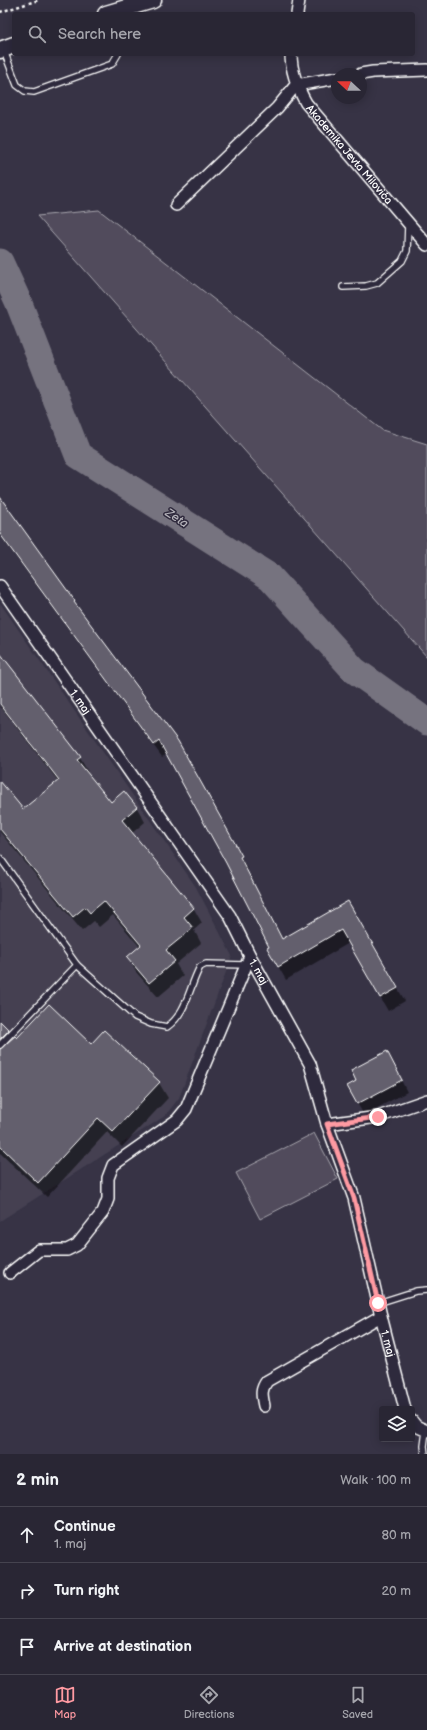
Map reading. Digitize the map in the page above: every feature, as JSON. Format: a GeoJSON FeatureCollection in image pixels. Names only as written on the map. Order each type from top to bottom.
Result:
{"type":"FeatureCollection","features":[{"type":"Feature","properties":{"kind":"street"},"geometry":{"type":"LineString","coordinates":[[111,12],[123,7],[153,0]]}},
{"type":"Feature","properties":{"kind":"street"},"geometry":{"type":"LineString","coordinates":[[297,12],[299,0]]}},
{"type":"Feature","properties":{"kind":"street","name":"Akademika Jevta Milovića"},"geometry":{"type":"LineString","coordinates":[[291,56],[291,66],[296,85],[306,103],[427,245]]}},
{"type":"Feature","properties":{"kind":"street"},"geometry":{"type":"LineString","coordinates":[[367,73],[427,70]]}},
{"type":"Feature","properties":{"kind":"street"},"geometry":{"type":"LineString","coordinates":[[176,205],[277,108],[296,85],[331,79]]}},
{"type":"Feature","properties":{"kind":"street","name":"1. maj"},"geometry":{"type":"LineString","coordinates":[[0,586],[230,916],[248,961],[310,1064],[327,1124],[354,1198],[381,1316],[404,1406]]}},
{"type":"Feature","properties":{"kind":"street"},"geometry":{"type":"LineString","coordinates":[[10,1273],[39,1250],[67,1250],[77,1245],[103,1212],[108,1199],[108,1178],[113,1165],[177,1120],[186,1108],[248,961]]}},
{"type":"Feature","properties":{"kind":"street"},"geometry":{"type":"LineString","coordinates":[[327,1124],[378,1117],[427,1100]]}},
{"type":"Feature","properties":{"kind":"street"},"geometry":{"type":"LineString","coordinates":[[264,1406],[261,1394],[262,1387],[267,1381],[381,1316]]}},
{"type":"Feature","properties":{"kind":"street"},"geometry":{"type":"LineString","coordinates":[[415,1425],[426,1431]]}},
{"type":"Feature","properties":{"kind":"lane"},"geometry":{"type":"LineString","coordinates":[[6,48],[17,85],[24,91],[34,92],[112,64],[117,56]]}},
{"type":"Feature","properties":{"kind":"lane"},"geometry":{"type":"LineString","coordinates":[[343,287],[366,286],[377,283],[402,262],[407,251],[408,223]]}},
{"type":"Feature","properties":{"kind":"lane"},"geometry":{"type":"LineString","coordinates":[[0,858],[78,965],[135,1017],[151,1024],[167,1027],[175,1022],[181,1014],[200,967],[206,964],[248,961]]}},
{"type":"Feature","properties":{"kind":"lane"},"geometry":{"type":"LineString","coordinates":[[0,1045],[78,965]]}},
{"type":"Feature","properties":{"kind":"lane"},"geometry":{"type":"LineString","coordinates":[[378,1303],[416,1291],[427,1290]]}},
{"type":"Feature","properties":{"kind":"lane"},"geometry":{"type":"LineString","coordinates":[[425,1454],[424,1446],[426,1431]]}},
{"type":"Feature","properties":{"kind":"path"},"geometry":{"type":"LineString","coordinates":[[0,12],[39,0]]}},
{"type":"Feature","properties":{"kind":"shaded area"},"geometry":{"type":"Polygon","coordinates":[[[99,210],[382,430],[427,444],[427,657],[37,216],[99,210]]]}},
{"type":"Feature","properties":{"kind":"shaded area"},"geometry":{"type":"Polygon","coordinates":[[[0,603],[196,887],[232,956],[179,1098],[165,1116],[0,1221],[0,603]]]}},
{"type":"Feature","properties":{"kind":"shaded area"},"geometry":{"type":"Polygon","coordinates":[[[314,1133],[338,1179],[260,1219],[236,1173],[314,1133]]]}},
{"type":"Feature","properties":{"kind":"building"},"geometry":{"type":"Polygon","coordinates":[[[0,497],[75,601],[74,602],[178,741],[242,856],[240,857],[282,939],[348,901],[398,988],[380,998],[341,930],[278,967],[267,948],[269,947],[226,863],[159,741],[154,745],[0,534],[0,497]]]}},
{"type":"Feature","properties":{"kind":"building"},"geometry":{"type":"Polygon","coordinates":[[[0,653],[81,757],[77,760],[111,802],[124,791],[137,807],[122,820],[194,908],[184,917],[193,928],[166,950],[175,961],[149,983],[127,957],[141,945],[104,901],[90,913],[85,907],[73,917],[0,829],[0,781],[23,809],[59,780],[0,704],[0,653]]]}},
{"type":"Feature","properties":{"kind":"building"},"geometry":{"type":"Polygon","coordinates":[[[49,1004],[91,1044],[104,1030],[160,1082],[113,1132],[98,1118],[38,1183],[0,1146],[0,1049],[15,1036],[17,1038],[49,1004]]]}},
{"type":"Feature","properties":{"kind":"building"},"geometry":{"type":"Polygon","coordinates":[[[0,1021],[9,1030],[0,1039],[0,1021]]]}},
{"type":"Feature","properties":{"kind":"building"},"geometry":{"type":"Polygon","coordinates":[[[387,1051],[402,1080],[357,1104],[347,1086],[356,1081],[351,1070],[387,1051]]]}},
{"type":"Feature","properties":{"kind":"waterway","name":"Zeta"},"geometry":{"type":"LineString","coordinates":[[0,262],[18,301],[78,455],[270,577],[354,670],[427,722]]}},
{"type":"Feature","properties":{"kind":"route"},"geometry":{"type":"LineString","coordinates":[[378,1117],[327,1124],[354,1198],[378,1303]]}}]}
